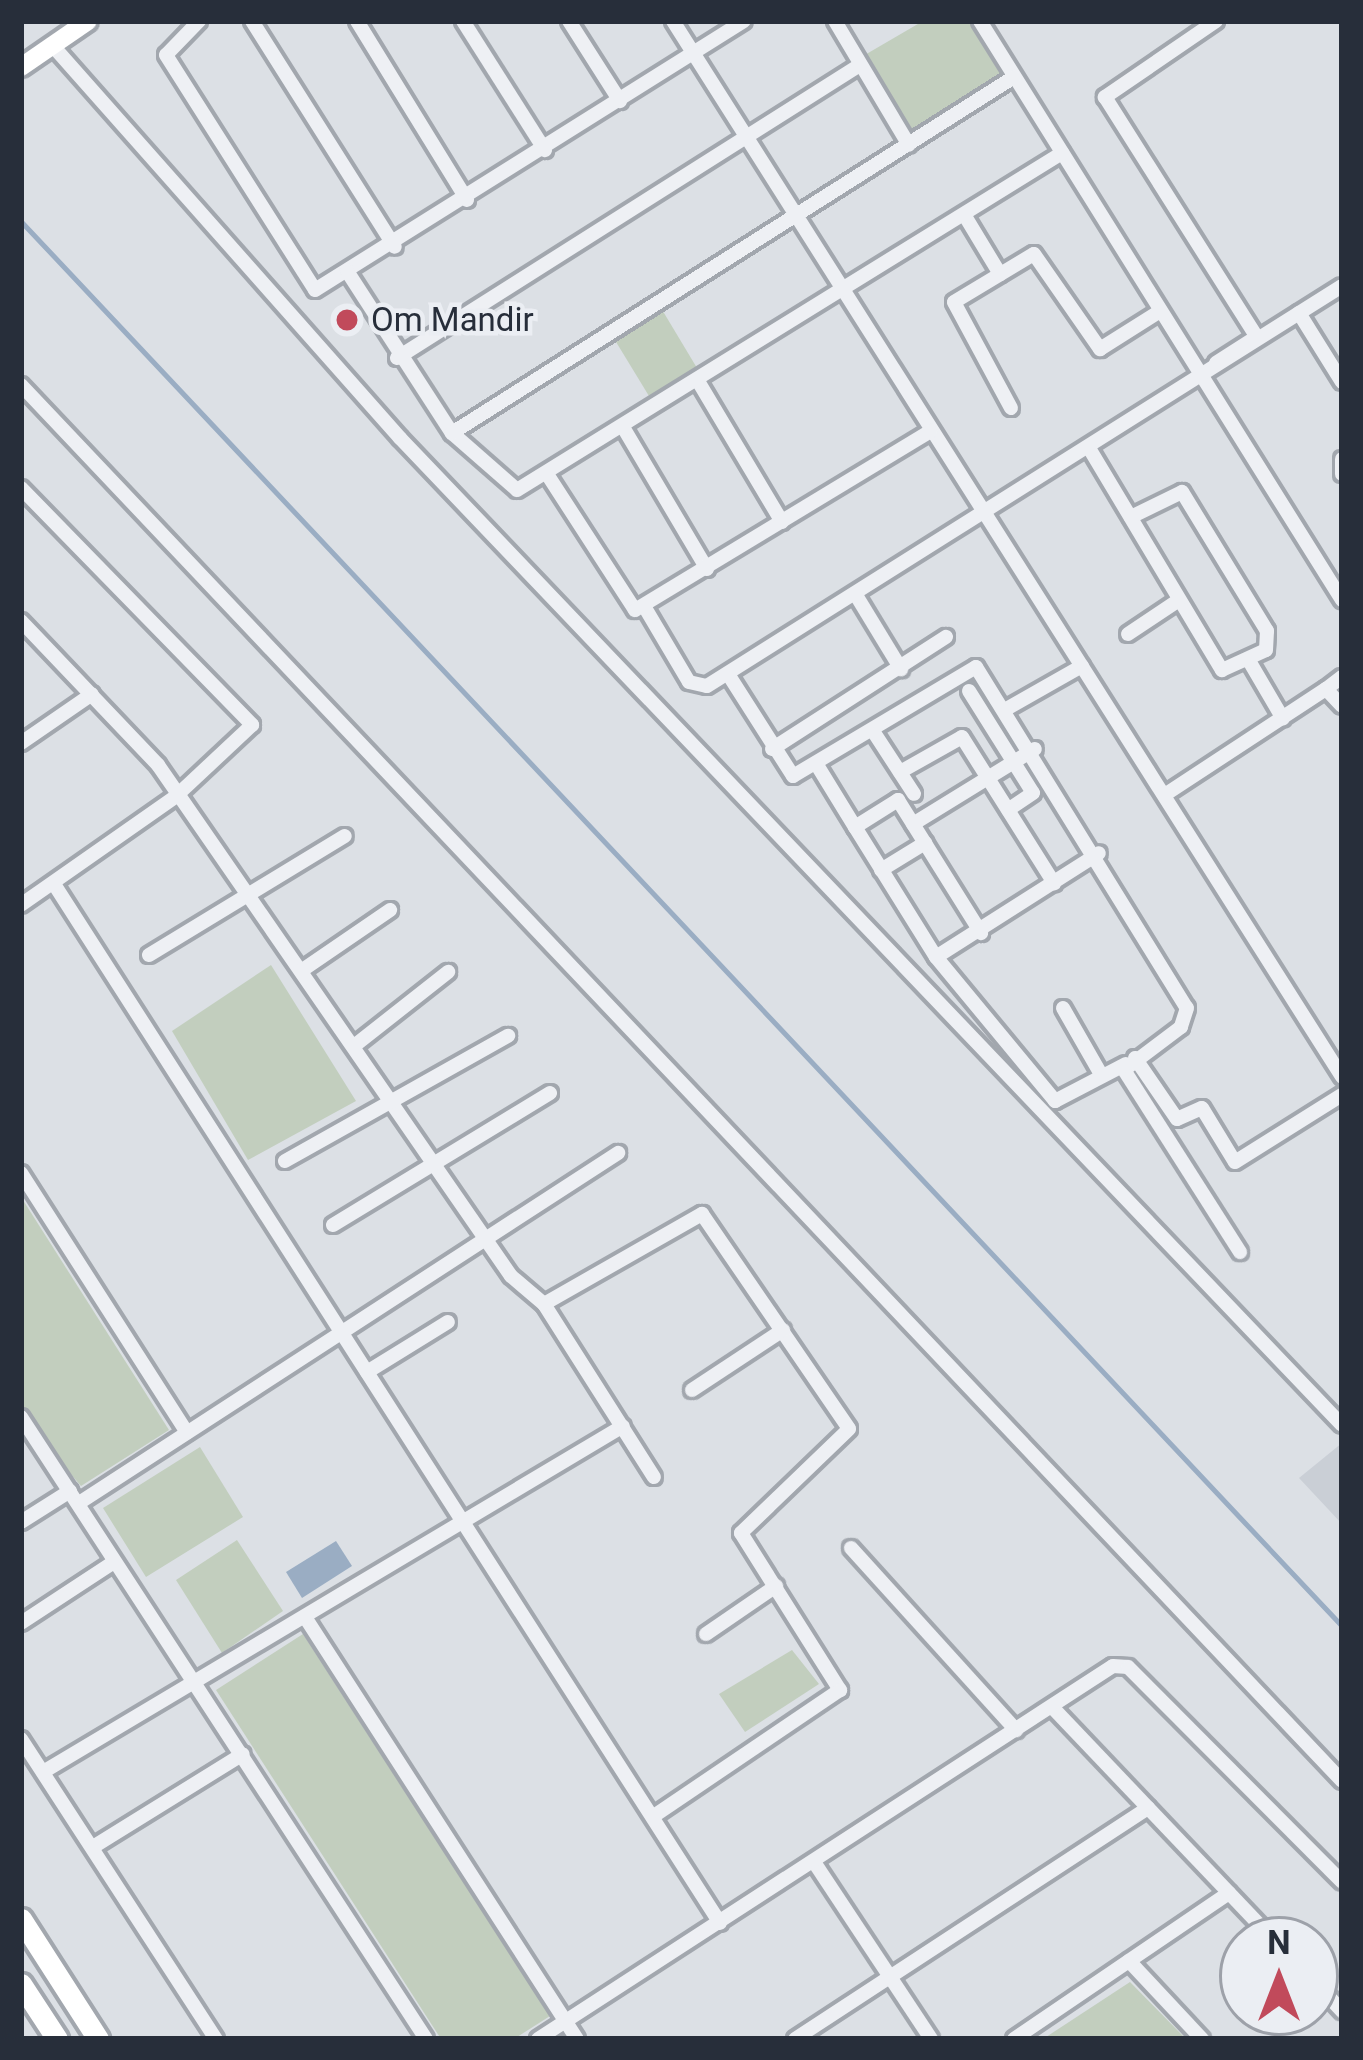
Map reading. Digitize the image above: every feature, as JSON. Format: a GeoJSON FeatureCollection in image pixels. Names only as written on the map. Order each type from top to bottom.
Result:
{"type":"FeatureCollection","features":[{"type":"Feature","properties":{"kind":"highway"},"geometry":{"type":"LineString","coordinates":[[21,1919],[98,2039]]}},
{"type":"Feature","properties":{"kind":"highway"},"geometry":{"type":"LineString","coordinates":[[21,1984],[57,2039]]}},
{"type":"Feature","properties":{"kind":"main road"},"geometry":{"type":"LineString","coordinates":[[28,63],[88,21]]}},
{"type":"Feature","properties":{"kind":"street"},"geometry":{"type":"LineString","coordinates":[[199,21],[166,55],[315,290],[394,247],[744,21]]}},
{"type":"Feature","properties":{"kind":"street"},"geometry":{"type":"LineString","coordinates":[[252,21],[394,247]]}},
{"type":"Feature","properties":{"kind":"street"},"geometry":{"type":"LineString","coordinates":[[357,21],[467,200]]}},
{"type":"Feature","properties":{"kind":"street"},"geometry":{"type":"LineString","coordinates":[[463,21],[545,150]]}},
{"type":"Feature","properties":{"kind":"street"},"geometry":{"type":"LineString","coordinates":[[569,21],[620,101]]}},
{"type":"Feature","properties":{"kind":"street"},"geometry":{"type":"LineString","coordinates":[[673,21],[1342,1077]]}},
{"type":"Feature","properties":{"kind":"street"},"geometry":{"type":"LineString","coordinates":[[835,21],[909,145]]}},
{"type":"Feature","properties":{"kind":"street"},"geometry":{"type":"LineString","coordinates":[[980,21],[1342,601]]}},
{"type":"Feature","properties":{"kind":"street"},"geometry":{"type":"LineString","coordinates":[[1216,21],[1105,98],[1253,339]]}},
{"type":"Feature","properties":{"kind":"street"},"geometry":{"type":"LineString","coordinates":[[53,46],[400,439],[1342,1424]]}},
{"type":"Feature","properties":{"kind":"street"},"geometry":{"type":"LineString","coordinates":[[397,358],[860,65]]}},
{"type":"Feature","properties":{"kind":"street"},"geometry":{"type":"LineString","coordinates":[[452,434],[1014,77]]}},
{"type":"Feature","properties":{"kind":"street"},"geometry":{"type":"LineString","coordinates":[[347,271],[397,358],[452,434],[512,490],[548,474],[1062,153]]}},
{"type":"Feature","properties":{"kind":"street"},"geometry":{"type":"LineString","coordinates":[[965,216],[1000,274]]}},
{"type":"Feature","properties":{"kind":"street"},"geometry":{"type":"LineString","coordinates":[[1011,408],[950,308],[1000,274],[1037,254],[1100,349],[1160,311]]}},
{"type":"Feature","properties":{"kind":"street"},"geometry":{"type":"LineString","coordinates":[[644,606],[689,682],[728,674],[1342,286]]}},
{"type":"Feature","properties":{"kind":"street"},"geometry":{"type":"LineString","coordinates":[[1299,313],[1342,382]]}},
{"type":"Feature","properties":{"kind":"street"},"geometry":{"type":"LineString","coordinates":[[698,381],[782,522]]}},
{"type":"Feature","properties":{"kind":"street"},"geometry":{"type":"LineString","coordinates":[[21,385],[1342,1781]]}},
{"type":"Feature","properties":{"kind":"street"},"geometry":{"type":"LineString","coordinates":[[623,428],[706,569]]}},
{"type":"Feature","properties":{"kind":"street"},"geometry":{"type":"LineString","coordinates":[[548,474],[629,608],[644,606],[930,431]]}},
{"type":"Feature","properties":{"kind":"street"},"geometry":{"type":"LineString","coordinates":[[1089,448],[1222,670],[1248,659],[1270,639],[1182,492],[1131,517]]}},
{"type":"Feature","properties":{"kind":"street"},"geometry":{"type":"LineString","coordinates":[[1342,459],[1342,474]]}},
{"type":"Feature","properties":{"kind":"street"},"geometry":{"type":"LineString","coordinates":[[21,488],[250,719],[250,734],[175,796],[21,905]]}},
{"type":"Feature","properties":{"kind":"street"},"geometry":{"type":"LineString","coordinates":[[1327,574],[1342,564]]}},
{"type":"Feature","properties":{"kind":"street"},"geometry":{"type":"LineString","coordinates":[[856,595],[901,669]]}},
{"type":"Feature","properties":{"kind":"street"},"geometry":{"type":"LineString","coordinates":[[1128,634],[1180,600]]}},
{"type":"Feature","properties":{"kind":"street"},"geometry":{"type":"LineString","coordinates":[[21,621],[92,694],[175,796],[354,1046],[480,1244],[544,1304],[654,1477]]}},
{"type":"Feature","properties":{"kind":"street"},"geometry":{"type":"LineString","coordinates":[[772,748],[946,637]]}},
{"type":"Feature","properties":{"kind":"street"},"geometry":{"type":"LineString","coordinates":[[1248,659],[1283,719]]}},
{"type":"Feature","properties":{"kind":"street"},"geometry":{"type":"LineString","coordinates":[[1008,708],[1082,666]]}},
{"type":"Feature","properties":{"kind":"street"},"geometry":{"type":"LineString","coordinates":[[728,674],[790,776],[817,765],[976,667],[1035,748],[1099,853],[1187,1008],[1181,1027],[1055,1101],[936,957],[817,765]]}},
{"type":"Feature","properties":{"kind":"street"},"geometry":{"type":"LineString","coordinates":[[1166,794],[1342,677]]}},
{"type":"Feature","properties":{"kind":"street"},"geometry":{"type":"LineString","coordinates":[[1326,689],[1342,706]]}},
{"type":"Feature","properties":{"kind":"street"},"geometry":{"type":"LineString","coordinates":[[969,691],[1033,793],[1007,810]]}},
{"type":"Feature","properties":{"kind":"street"},"geometry":{"type":"LineString","coordinates":[[21,743],[92,694]]}},
{"type":"Feature","properties":{"kind":"street"},"geometry":{"type":"LineString","coordinates":[[873,731],[914,794]]}},
{"type":"Feature","properties":{"kind":"street"},"geometry":{"type":"LineString","coordinates":[[900,772],[962,737],[1054,883]]}},
{"type":"Feature","properties":{"kind":"street"},"geometry":{"type":"LineString","coordinates":[[913,824],[1035,748]]}},
{"type":"Feature","properties":{"kind":"street"},"geometry":{"type":"LineString","coordinates":[[855,827],[898,800],[981,933]]}},
{"type":"Feature","properties":{"kind":"street"},"geometry":{"type":"LineString","coordinates":[[149,955],[345,836]]}},
{"type":"Feature","properties":{"kind":"street"},"geometry":{"type":"LineString","coordinates":[[880,870],[925,844]]}},
{"type":"Feature","properties":{"kind":"street"},"geometry":{"type":"LineString","coordinates":[[936,957],[981,933],[1099,853]]}},
{"type":"Feature","properties":{"kind":"street"},"geometry":{"type":"LineString","coordinates":[[54,884],[720,1923]]}},
{"type":"Feature","properties":{"kind":"street"},"geometry":{"type":"LineString","coordinates":[[301,971],[390,910]]}},
{"type":"Feature","properties":{"kind":"street"},"geometry":{"type":"LineString","coordinates":[[354,1046],[448,972]]}},
{"type":"Feature","properties":{"kind":"street"},"geometry":{"type":"LineString","coordinates":[[1063,1008],[1102,1076]]}},
{"type":"Feature","properties":{"kind":"street"},"geometry":{"type":"LineString","coordinates":[[285,1161],[393,1108],[508,1036]]}},
{"type":"Feature","properties":{"kind":"street"},"geometry":{"type":"LineString","coordinates":[[1131,1060],[1177,1119],[1202,1108],[1235,1162],[1342,1095]]}},
{"type":"Feature","properties":{"kind":"street"},"geometry":{"type":"LineString","coordinates":[[1131,1060],[1240,1252]]}},
{"type":"Feature","properties":{"kind":"street"},"geometry":{"type":"LineString","coordinates":[[333,1225],[550,1093]]}},
{"type":"Feature","properties":{"kind":"street"},"geometry":{"type":"LineString","coordinates":[[21,1522],[187,1433],[618,1153]]}},
{"type":"Feature","properties":{"kind":"street"},"geometry":{"type":"LineString","coordinates":[[21,1174],[187,1433]]}},
{"type":"Feature","properties":{"kind":"street"},"geometry":{"type":"LineString","coordinates":[[544,1304],[696,1213],[850,1429],[742,1530],[840,1690],[654,1816]]}},
{"type":"Feature","properties":{"kind":"street"},"geometry":{"type":"LineString","coordinates":[[367,1372],[448,1322]]}},
{"type":"Feature","properties":{"kind":"street"},"geometry":{"type":"LineString","coordinates":[[692,1390],[782,1330]]}},
{"type":"Feature","properties":{"kind":"street"},"geometry":{"type":"LineString","coordinates":[[21,1418],[26,1436],[75,1497],[426,2039]]}},
{"type":"Feature","properties":{"kind":"street"},"geometry":{"type":"LineString","coordinates":[[43,1772],[623,1426]]}},
{"type":"Feature","properties":{"kind":"street"},"geometry":{"type":"LineString","coordinates":[[851,1548],[1016,1730]]}},
{"type":"Feature","properties":{"kind":"street"},"geometry":{"type":"LineString","coordinates":[[21,1623],[114,1562]]}},
{"type":"Feature","properties":{"kind":"street"},"geometry":{"type":"LineString","coordinates":[[706,1634],[776,1586]]}},
{"type":"Feature","properties":{"kind":"street"},"geometry":{"type":"LineString","coordinates":[[305,1617],[577,2039]]}},
{"type":"Feature","properties":{"kind":"street"},"geometry":{"type":"LineString","coordinates":[[538,2039],[1052,1707],[1128,1667],[1342,1882]]}},
{"type":"Feature","properties":{"kind":"street"},"geometry":{"type":"LineString","coordinates":[[1052,1707],[1251,1916]]}},
{"type":"Feature","properties":{"kind":"street"},"geometry":{"type":"LineString","coordinates":[[21,1739],[216,2039]]}},
{"type":"Feature","properties":{"kind":"street"},"geometry":{"type":"LineString","coordinates":[[93,1847],[243,1754]]}},
{"type":"Feature","properties":{"kind":"street"},"geometry":{"type":"LineString","coordinates":[[795,2039],[1148,1808]]}},
{"type":"Feature","properties":{"kind":"street"},"geometry":{"type":"LineString","coordinates":[[814,1862],[931,2039]]}},
{"type":"Feature","properties":{"kind":"street"},"geometry":{"type":"LineString","coordinates":[[1014,2039],[1229,1893]]}},
{"type":"Feature","properties":{"kind":"street"},"geometry":{"type":"LineString","coordinates":[[1129,1961],[1202,2039]]}},
{"type":"Feature","properties":{"kind":"shaded area"},"geometry":{"type":"Polygon","coordinates":[[[1342,1443],[1342,1524],[1299,1478],[1342,1443]]]}},
{"type":"Feature","properties":{"kind":"green space"},"geometry":{"type":"Polygon","coordinates":[[[923,21],[979,21],[1012,76],[911,136],[863,56],[923,21]]]}},
{"type":"Feature","properties":{"kind":"green space"},"geometry":{"type":"Polygon","coordinates":[[[661,308],[700,373],[652,401],[613,337],[661,308]]]}},
{"type":"Feature","properties":{"kind":"green space"},"geometry":{"type":"Polygon","coordinates":[[[271,965],[356,1101],[248,1160],[172,1031],[271,965]]]}},
{"type":"Feature","properties":{"kind":"green space"},"geometry":{"type":"Polygon","coordinates":[[[21,1197],[169,1430],[81,1486],[21,1416],[21,1197]]]}},
{"type":"Feature","properties":{"kind":"green space"},"geometry":{"type":"Polygon","coordinates":[[[200,1447],[243,1517],[146,1577],[103,1508],[200,1447]]]}},
{"type":"Feature","properties":{"kind":"green space"},"geometry":{"type":"Polygon","coordinates":[[[237,1540],[283,1611],[222,1653],[176,1580],[237,1540]]]}},
{"type":"Feature","properties":{"kind":"green space"},"geometry":{"type":"Polygon","coordinates":[[[303,1634],[550,2016],[514,2039],[441,2039],[216,1690],[303,1634]]]}},
{"type":"Feature","properties":{"kind":"green space"},"geometry":{"type":"Polygon","coordinates":[[[792,1650],[819,1684],[745,1732],[719,1694],[792,1650]]]}},
{"type":"Feature","properties":{"kind":"green space"},"geometry":{"type":"Polygon","coordinates":[[[1130,1982],[1186,2039],[1043,2039],[1130,1982]]]}},
{"type":"Feature","properties":{"kind":"water"},"geometry":{"type":"Polygon","coordinates":[[[336,1541],[352,1566],[302,1598],[286,1572],[336,1541]]]}},
{"type":"Feature","properties":{"kind":"waterway"},"geometry":{"type":"LineString","coordinates":[[21,221],[1342,1626]]}},
{"type":"Feature","properties":{"kind":"place","name":"Om Mandir"},"geometry":{"type":"Point","coordinates":[347,320]}}]}
